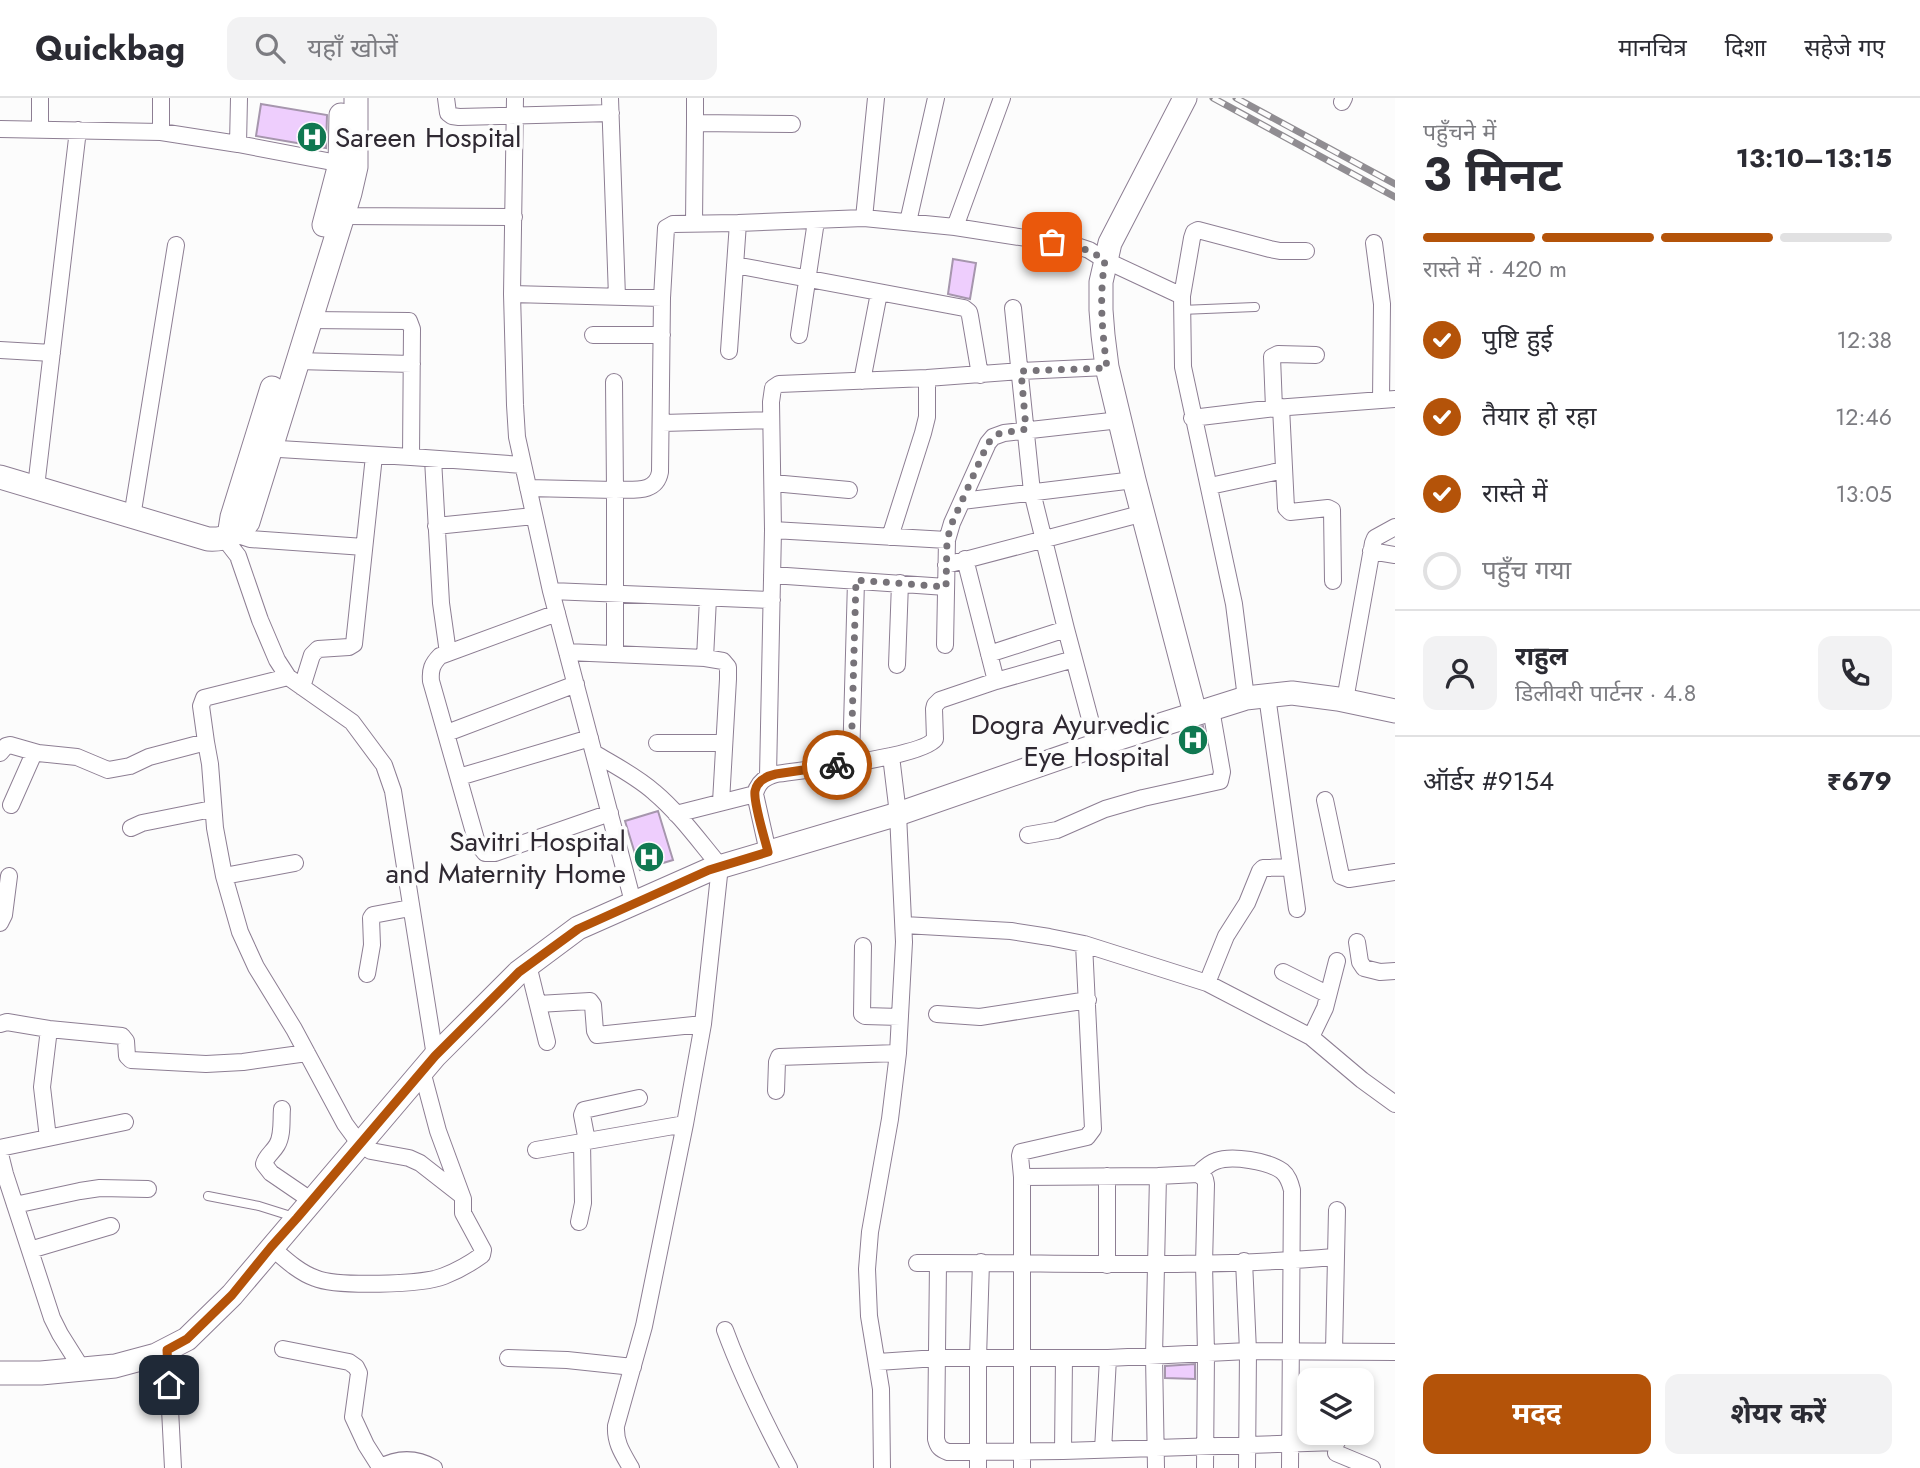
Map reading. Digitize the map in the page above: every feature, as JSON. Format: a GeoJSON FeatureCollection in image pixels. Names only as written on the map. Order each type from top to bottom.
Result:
{"type":"FeatureCollection","features":[{"type":"Feature","properties":{"kind":"street"},"geometry":{"type":"LineString","coordinates":[[40,98],[40,130]]}},
{"type":"Feature","properties":{"kind":"street"},"geometry":{"type":"LineString","coordinates":[[161,98],[161,132]]}},
{"type":"Feature","properties":{"kind":"street"},"geometry":{"type":"LineString","coordinates":[[238,144],[239,98]]}},
{"type":"Feature","properties":{"kind":"street"},"geometry":{"type":"LineString","coordinates":[[341,98],[348,165]]}},
{"type":"Feature","properties":{"kind":"street"},"geometry":{"type":"LineString","coordinates":[[271,1247],[306,1275],[328,1283],[422,1281],[442,1277],[483,1254],[463,1213],[461,1195],[438,1131],[393,792],[384,765],[352,722],[288,677],[277,660],[260,620],[229,534],[297,361],[310,320],[348,165],[356,98]]}},
{"type":"Feature","properties":{"kind":"street"},"geometry":{"type":"LineString","coordinates":[[446,98],[448,113],[452,116],[515,116],[611,105],[617,297]]}},
{"type":"Feature","properties":{"kind":"street"},"geometry":{"type":"LineString","coordinates":[[514,98],[512,294],[517,437],[551,591],[633,902]]}},
{"type":"Feature","properties":{"kind":"street"},"geometry":{"type":"LineString","coordinates":[[694,223],[695,98]]}},
{"type":"Feature","properties":{"kind":"street"},"geometry":{"type":"LineString","coordinates":[[864,218],[876,98]]}},
{"type":"Feature","properties":{"kind":"street"},"geometry":{"type":"LineString","coordinates":[[908,222],[936,98]]}},
{"type":"Feature","properties":{"kind":"street"},"geometry":{"type":"LineString","coordinates":[[955,227],[1002,98]]}},
{"type":"Feature","properties":{"kind":"street"},"geometry":{"type":"LineString","coordinates":[[1028,835],[1057,830],[1105,809],[1143,797],[1220,781],[1222,772],[1134,481],[1107,368],[1102,335],[1101,282],[1110,243],[1185,98]]}},
{"type":"Feature","properties":{"kind":"street"},"geometry":{"type":"LineString","coordinates":[[695,123],[792,124]]}},
{"type":"Feature","properties":{"kind":"street"},"geometry":{"type":"LineString","coordinates":[[0,129],[161,132],[348,165]]}},
{"type":"Feature","properties":{"kind":"street"},"geometry":{"type":"LineString","coordinates":[[36,487],[78,130]]}},
{"type":"Feature","properties":{"kind":"street"},"geometry":{"type":"LineString","coordinates":[[335,215],[514,217]]}},
{"type":"Feature","properties":{"kind":"street"},"geometry":{"type":"LineString","coordinates":[[262,448],[335,215]]}},
{"type":"Feature","properties":{"kind":"street"},"geometry":{"type":"LineString","coordinates":[[528,488],[615,490],[654,486],[659,479],[662,298],[666,228],[673,224],[864,218],[955,227],[1089,250],[1182,303]]}},
{"type":"Feature","properties":{"kind":"street"},"geometry":{"type":"LineString","coordinates":[[799,335],[816,221]]}},
{"type":"Feature","properties":{"kind":"street"},"geometry":{"type":"LineString","coordinates":[[729,351],[738,223]]}},
{"type":"Feature","properties":{"kind":"street"},"geometry":{"type":"LineString","coordinates":[[1297,909],[1292,867],[1256,697],[1210,486],[1192,418],[1183,367],[1182,303],[1192,238],[1198,230],[1280,251],[1306,251]]}},
{"type":"Feature","properties":{"kind":"street"},"geometry":{"type":"LineString","coordinates":[[1192,418],[1388,399],[1382,304],[1374,243]]}},
{"type":"Feature","properties":{"kind":"street"},"geometry":{"type":"LineString","coordinates":[[132,517],[176,244]]}},
{"type":"Feature","properties":{"kind":"street"},"geometry":{"type":"LineString","coordinates":[[735,265],[964,308],[969,312],[980,375]]}},
{"type":"Feature","properties":{"kind":"street"},"geometry":{"type":"LineString","coordinates":[[862,381],[879,293]]}},
{"type":"Feature","properties":{"kind":"street"},"geometry":{"type":"LineString","coordinates":[[512,294],[662,298]]}},
{"type":"Feature","properties":{"kind":"street"},"geometry":{"type":"LineString","coordinates":[[1013,307],[1032,492],[1097,745]]}},
{"type":"Feature","properties":{"kind":"street"},"geometry":{"type":"LineString","coordinates":[[310,320],[409,321],[412,329],[411,457]]}},
{"type":"Feature","properties":{"kind":"street"},"geometry":{"type":"LineString","coordinates":[[593,335],[662,335]]}},
{"type":"Feature","properties":{"kind":"street"},"geometry":{"type":"LineString","coordinates":[[0,350],[52,353]]}},
{"type":"Feature","properties":{"kind":"street"},"geometry":{"type":"LineString","coordinates":[[1316,355],[1278,354],[1272,357],[1287,511],[1332,510],[1333,580]]}},
{"type":"Feature","properties":{"kind":"street"},"geometry":{"type":"LineString","coordinates":[[297,361],[412,364]]}},
{"type":"Feature","properties":{"kind":"street"},"geometry":{"type":"LineString","coordinates":[[768,776],[774,530],[771,420],[773,388],[779,384],[927,379],[1021,371],[1107,368]]}},
{"type":"Feature","properties":{"kind":"street"},"geometry":{"type":"LineString","coordinates":[[890,537],[927,417],[927,379]]}},
{"type":"Feature","properties":{"kind":"street"},"geometry":{"type":"LineString","coordinates":[[614,382],[615,654]]}},
{"type":"Feature","properties":{"kind":"street"},"geometry":{"type":"LineString","coordinates":[[662,423],[771,420]]}},
{"type":"Feature","properties":{"kind":"street"},"geometry":{"type":"LineString","coordinates":[[945,645],[947,540],[988,443],[998,434],[1026,429],[1120,420]]}},
{"type":"Feature","properties":{"kind":"street"},"geometry":{"type":"LineString","coordinates":[[262,448],[523,466]]}},
{"type":"Feature","properties":{"kind":"street"},"geometry":{"type":"LineString","coordinates":[[302,687],[312,655],[317,649],[349,648],[355,644],[373,456]]}},
{"type":"Feature","properties":{"kind":"street"},"geometry":{"type":"LineString","coordinates":[[433,459],[441,603],[448,653]]}},
{"type":"Feature","properties":{"kind":"street"},"geometry":{"type":"LineString","coordinates":[[1210,486],[1284,470]]}},
{"type":"Feature","properties":{"kind":"street"},"geometry":{"type":"LineString","coordinates":[[0,477],[208,539],[229,534],[250,539],[364,547]]}},
{"type":"Feature","properties":{"kind":"street"},"geometry":{"type":"LineString","coordinates":[[962,501],[1134,481]]}},
{"type":"Feature","properties":{"kind":"street"},"geometry":{"type":"LineString","coordinates":[[773,483],[849,490]]}},
{"type":"Feature","properties":{"kind":"street"},"geometry":{"type":"LineString","coordinates":[[946,565],[1144,513]]}},
{"type":"Feature","properties":{"kind":"street"},"geometry":{"type":"LineString","coordinates":[[436,526],[534,516]]}},
{"type":"Feature","properties":{"kind":"street"},"geometry":{"type":"LineString","coordinates":[[1345,700],[1371,551],[1375,538],[1395,527]]}},
{"type":"Feature","properties":{"kind":"street"},"geometry":{"type":"LineString","coordinates":[[774,530],[947,540]]}},
{"type":"Feature","properties":{"kind":"street"},"geometry":{"type":"LineString","coordinates":[[1371,551],[1395,555]]}},
{"type":"Feature","properties":{"kind":"street"},"geometry":{"type":"LineString","coordinates":[[965,559],[996,681]]}},
{"type":"Feature","properties":{"kind":"street"},"geometry":{"type":"LineString","coordinates":[[772,575],[946,587]]}},
{"type":"Feature","properties":{"kind":"street"},"geometry":{"type":"LineString","coordinates":[[851,762],[856,580]]}},
{"type":"Feature","properties":{"kind":"street"},"geometry":{"type":"LineString","coordinates":[[897,665],[900,583]]}},
{"type":"Feature","properties":{"kind":"street"},"geometry":{"type":"LineString","coordinates":[[551,591],[772,600]]}},
{"type":"Feature","properties":{"kind":"street"},"geometry":{"type":"LineString","coordinates":[[705,659],[708,597]]}},
{"type":"Feature","properties":{"kind":"street"},"geometry":{"type":"LineString","coordinates":[[557,613],[440,656],[433,662],[431,681],[477,843],[485,853],[495,853],[610,813]]}},
{"type":"Feature","properties":{"kind":"street"},"geometry":{"type":"LineString","coordinates":[[989,654],[1066,629]]}},
{"type":"Feature","properties":{"kind":"street"},"geometry":{"type":"LineString","coordinates":[[567,652],[723,662],[728,667],[721,802]]}},
{"type":"Feature","properties":{"kind":"street"},"geometry":{"type":"LineString","coordinates":[[768,852],[755,794],[756,787],[768,776],[891,756],[933,742],[934,709],[937,702],[996,681],[1074,659]]}},
{"type":"Feature","properties":{"kind":"street"},"geometry":{"type":"LineString","coordinates":[[288,677],[204,698],[201,706],[210,764],[212,809],[224,876],[240,932],[345,1124],[359,1143],[371,1151],[409,1158],[420,1163],[461,1195]]}},
{"type":"Feature","properties":{"kind":"street"},"geometry":{"type":"LineString","coordinates":[[447,733],[576,684]]}},
{"type":"Feature","properties":{"kind":"street"},"geometry":{"type":"LineString","coordinates":[[0,1373],[41,1373],[116,1366],[156,1355],[187,1339],[232,1295],[428,1063],[519,972],[578,929],[633,902],[720,866],[898,814],[1097,745],[1256,697],[1292,693],[1345,700],[1395,711]]}},
{"type":"Feature","properties":{"kind":"street"},"geometry":{"type":"LineString","coordinates":[[0,753],[10,745],[34,753],[77,757],[108,770],[130,766],[149,757],[206,742]]}},
{"type":"Feature","properties":{"kind":"street"},"geometry":{"type":"LineString","coordinates":[[657,743],[724,743]]}},
{"type":"Feature","properties":{"kind":"street"},"geometry":{"type":"LineString","coordinates":[[459,777],[592,745]]}},
{"type":"Feature","properties":{"kind":"street"},"geometry":{"type":"LineString","coordinates":[[592,745],[654,792],[720,866],[703,1024],[685,1124],[650,1299],[615,1434],[631,1468]]}},
{"type":"Feature","properties":{"kind":"street"},"geometry":{"type":"LineString","coordinates":[[11,805],[34,753]]}},
{"type":"Feature","properties":{"kind":"street"},"geometry":{"type":"LineString","coordinates":[[882,1468],[881,1389],[869,1316],[867,1269],[870,1231],[890,1119],[900,1017],[904,925],[898,814],[891,756]]}},
{"type":"Feature","properties":{"kind":"street"},"geometry":{"type":"LineString","coordinates":[[676,814],[755,794]]}},
{"type":"Feature","properties":{"kind":"street"},"geometry":{"type":"LineString","coordinates":[[1325,800],[1341,876],[1349,879],[1395,872]]}},
{"type":"Feature","properties":{"kind":"street"},"geometry":{"type":"LineString","coordinates":[[131,828],[142,823],[212,809]]}},
{"type":"Feature","properties":{"kind":"street"},"geometry":{"type":"LineString","coordinates":[[224,876],[295,863]]}},
{"type":"Feature","properties":{"kind":"street"},"geometry":{"type":"LineString","coordinates":[[1207,983],[1226,936],[1248,903],[1260,871],[1263,868],[1292,867]]}},
{"type":"Feature","properties":{"kind":"street"},"geometry":{"type":"LineString","coordinates":[[0,923],[9,876]]}},
{"type":"Feature","properties":{"kind":"street"},"geometry":{"type":"LineString","coordinates":[[368,974],[373,915],[410,908]]}},
{"type":"Feature","properties":{"kind":"street"},"geometry":{"type":"LineString","coordinates":[[904,925],[1011,931],[1084,944],[1207,983],[1311,1037],[1395,1104]]}},
{"type":"Feature","properties":{"kind":"street"},"geometry":{"type":"LineString","coordinates":[[1357,942],[1360,962],[1364,968],[1380,972],[1395,971]]}},
{"type":"Feature","properties":{"kind":"street"},"geometry":{"type":"LineString","coordinates":[[1022,1460],[1020,1156],[1021,1152],[1087,1137],[1093,1129],[1084,944]]}},
{"type":"Feature","properties":{"kind":"street"},"geometry":{"type":"LineString","coordinates":[[863,946],[862,1014],[900,1017]]}},
{"type":"Feature","properties":{"kind":"street"},"geometry":{"type":"LineString","coordinates":[[1311,1037],[1325,1008],[1337,961]]}},
{"type":"Feature","properties":{"kind":"street"},"geometry":{"type":"LineString","coordinates":[[528,965],[547,1042]]}},
{"type":"Feature","properties":{"kind":"street"},"geometry":{"type":"LineString","coordinates":[[1283,972],[1327,994]]}},
{"type":"Feature","properties":{"kind":"street"},"geometry":{"type":"LineString","coordinates":[[538,1004],[590,1000],[597,1035],[703,1024]]}},
{"type":"Feature","properties":{"kind":"street"},"geometry":{"type":"LineString","coordinates":[[937,1014],[980,1017],[1088,1000]]}},
{"type":"Feature","properties":{"kind":"street"},"geometry":{"type":"LineString","coordinates":[[0,1024],[7,1022],[122,1037],[126,1041],[127,1056],[131,1060],[218,1063],[307,1053]]}},
{"type":"Feature","properties":{"kind":"street"},"geometry":{"type":"LineString","coordinates":[[48,1138],[42,1087],[49,1029]]}},
{"type":"Feature","properties":{"kind":"street"},"geometry":{"type":"LineString","coordinates":[[776,1091],[777,1062],[782,1056],[898,1053]]}},
{"type":"Feature","properties":{"kind":"street"},"geometry":{"type":"LineString","coordinates":[[579,1222],[583,1195],[584,1110],[639,1098]]}},
{"type":"Feature","properties":{"kind":"street"},"geometry":{"type":"LineString","coordinates":[[282,1109],[280,1139],[264,1164],[304,1209]]}},
{"type":"Feature","properties":{"kind":"street"},"geometry":{"type":"LineString","coordinates":[[0,1148],[125,1122]]}},
{"type":"Feature","properties":{"kind":"street"},"geometry":{"type":"LineString","coordinates":[[536,1150],[685,1124]]}},
{"type":"Feature","properties":{"kind":"street"},"geometry":{"type":"LineString","coordinates":[[0,1154],[52,1318],[82,1369]]}},
{"type":"Feature","properties":{"kind":"street"},"geometry":{"type":"LineString","coordinates":[[1022,1177],[1198,1174],[1216,1161],[1231,1158],[1274,1166],[1283,1172],[1292,1190],[1290,1468]]}},
{"type":"Feature","properties":{"kind":"street"},"geometry":{"type":"LineString","coordinates":[[1198,1174],[1206,1184],[1205,1468]]}},
{"type":"Feature","properties":{"kind":"street"},"geometry":{"type":"LineString","coordinates":[[1107,1176],[1107,1265]]}},
{"type":"Feature","properties":{"kind":"street"},"geometry":{"type":"LineString","coordinates":[[1156,1468],[1154,1356],[1158,1176]]}},
{"type":"Feature","properties":{"kind":"street"},"geometry":{"type":"LineString","coordinates":[[15,1205],[100,1188],[148,1189]]}},
{"type":"Feature","properties":{"kind":"street"},"geometry":{"type":"LineString","coordinates":[[1334,1351],[1336,1210]]}},
{"type":"Feature","properties":{"kind":"street"},"geometry":{"type":"LineString","coordinates":[[30,1250],[111,1226]]}},
{"type":"Feature","properties":{"kind":"street"},"geometry":{"type":"LineString","coordinates":[[917,1263],[1204,1264],[1334,1257]]}},
{"type":"Feature","properties":{"kind":"street"},"geometry":{"type":"LineString","coordinates":[[1244,1261],[1248,1351],[1247,1468]]}},
{"type":"Feature","properties":{"kind":"street"},"geometry":{"type":"LineString","coordinates":[[977,1460],[981,1262]]}},
{"type":"Feature","properties":{"kind":"street"},"geometry":{"type":"LineString","coordinates":[[938,1263],[936,1439],[938,1447],[948,1452],[977,1460],[1022,1460],[1063,1451],[1290,1442],[1338,1449],[1372,1468]]}},
{"type":"Feature","properties":{"kind":"street"},"geometry":{"type":"LineString","coordinates":[[725,1330],[760,1415],[789,1468]]}},
{"type":"Feature","properties":{"kind":"street"},"geometry":{"type":"LineString","coordinates":[[283,1349],[349,1362],[356,1367],[359,1373],[353,1418],[380,1467],[394,1461],[406,1460],[424,1462],[434,1468]]}},
{"type":"Feature","properties":{"kind":"street"},"geometry":{"type":"LineString","coordinates":[[167,1350],[173,1468]]}},
{"type":"Feature","properties":{"kind":"street"},"geometry":{"type":"LineString","coordinates":[[877,1362],[937,1358],[1108,1358],[1248,1351],[1395,1352]]}},
{"type":"Feature","properties":{"kind":"street"},"geometry":{"type":"LineString","coordinates":[[508,1358],[567,1360],[633,1367]]}},
{"type":"Feature","properties":{"kind":"street"},"geometry":{"type":"LineString","coordinates":[[1063,1451],[1064,1358]]}},
{"type":"Feature","properties":{"kind":"street"},"geometry":{"type":"LineString","coordinates":[[1102,1450],[1108,1358]]}},
{"type":"Feature","properties":{"kind":"lane"},"geometry":{"type":"LineString","coordinates":[[1182,303],[1255,307]]}},
{"type":"Feature","properties":{"kind":"lane"},"geometry":{"type":"LineString","coordinates":[[208,1196],[260,1206],[304,1209]]}},
{"type":"Feature","properties":{"kind":"building"},"geometry":{"type":"Polygon","coordinates":[[[261,104],[327,115],[326,148],[256,136],[261,104]]]}},
{"type":"Feature","properties":{"kind":"building"},"geometry":{"type":"Polygon","coordinates":[[[953,259],[976,263],[970,299],[948,294],[953,259]]]}},
{"type":"Feature","properties":{"kind":"building"},"geometry":{"type":"Polygon","coordinates":[[[1203,726],[1207,745],[1184,750],[1180,734],[1203,726]]]}},
{"type":"Feature","properties":{"kind":"building"},"geometry":{"type":"Polygon","coordinates":[[[658,811],[673,860],[640,870],[625,821],[658,811]]]}},
{"type":"Feature","properties":{"kind":"building"},"geometry":{"type":"Polygon","coordinates":[[[1195,1364],[1195,1379],[1165,1378],[1165,1366],[1195,1364]]]}},
{"type":"Feature","properties":{"kind":"railway"},"geometry":{"type":"LineString","coordinates":[[1213,98],[1395,197]]}},
{"type":"Feature","properties":{"kind":"railway"},"geometry":{"type":"LineString","coordinates":[[1236,98],[1395,184]]}},
{"type":"Feature","properties":{"kind":"way so far"},"geometry":{"type":"LineString","coordinates":[[837,765],[851,762],[856,580],[946,587],[947,540],[988,443],[998,434],[1026,429],[1021,371],[1107,368],[1101,310],[1101,282],[1105,260],[1089,250],[1052,242]]}},
{"type":"Feature","properties":{"kind":"place","name":"Sareen Hospital"},"geometry":{"type":"Point","coordinates":[312,137]}},
{"type":"Feature","properties":{"kind":"place","name":"Dogra Ayurvedic Eye Hospital"},"geometry":{"type":"Point","coordinates":[1193,740]}},
{"type":"Feature","properties":{"kind":"place","name":"Savitri Hospital and Maternity Home"},"geometry":{"type":"Point","coordinates":[649,857]}},
{"type":"Feature","properties":{"kind":"route"},"geometry":{"type":"LineString","coordinates":[[169,1385],[167,1350],[187,1339],[232,1295],[435,1056],[519,972],[578,929],[633,902],[709,870],[768,852],[755,794],[756,787],[768,776],[837,765]]}}]}
